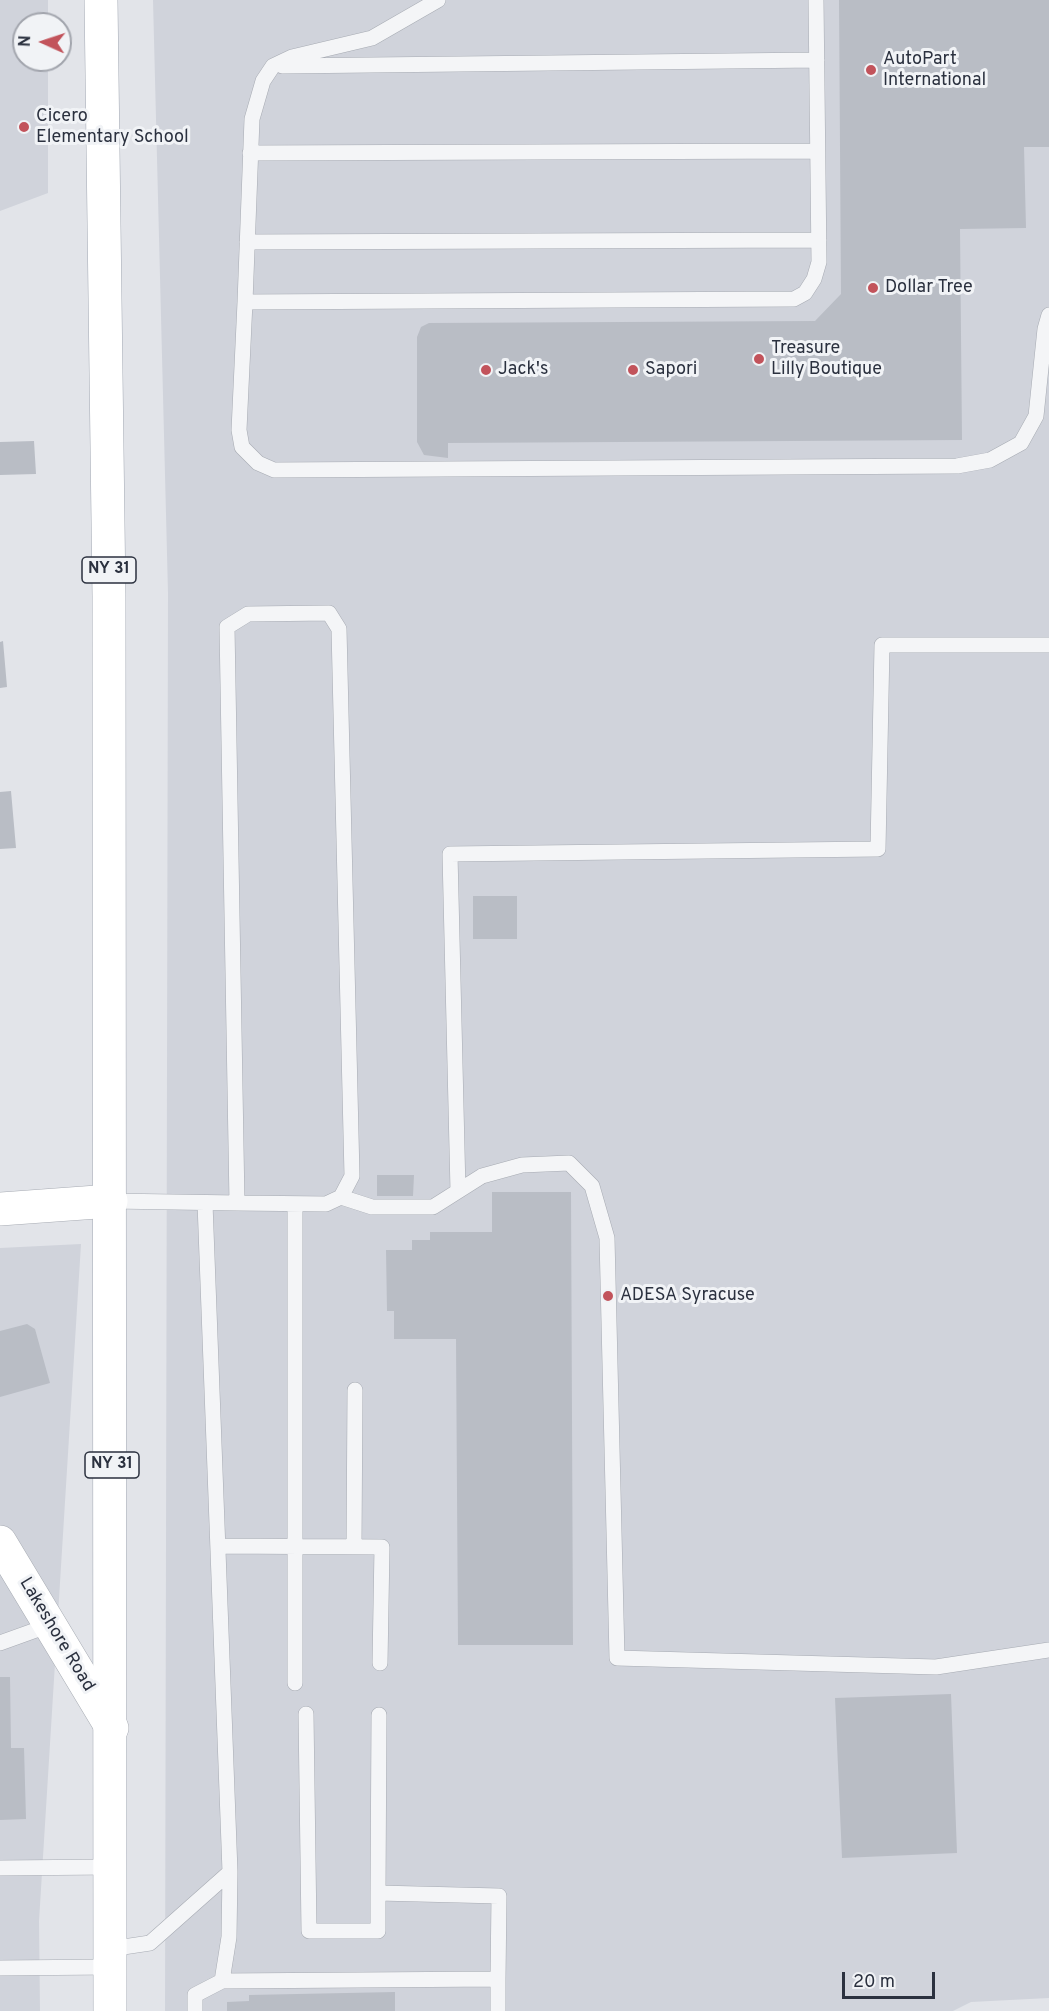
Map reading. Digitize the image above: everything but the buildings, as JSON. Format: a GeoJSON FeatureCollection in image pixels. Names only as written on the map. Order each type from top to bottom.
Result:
{"type":"FeatureCollection","features":[{"type":"Feature","properties":{"kind":"main road","name":"NY 31"},"geometry":{"type":"LineString","coordinates":[[101,0],[109,596],[111,2011]]}},
{"type":"Feature","properties":{"kind":"main road"},"geometry":{"type":"LineString","coordinates":[[0,1209],[111,1202]]}},
{"type":"Feature","properties":{"kind":"main road","name":"Lakeshore Road"},"geometry":{"type":"LineString","coordinates":[[0,1542],[112,1728]]}},
{"type":"Feature","properties":{"kind":"lane"},"geometry":{"type":"LineString","coordinates":[[438,0],[372,39],[292,57],[273,66],[263,81],[252,119],[239,430],[242,447],[258,463],[274,470],[957,466],[990,460],[1021,443],[1036,416],[1045,329],[1049,315]]}},
{"type":"Feature","properties":{"kind":"lane"},"geometry":{"type":"LineString","coordinates":[[245,302],[781,301],[794,299],[805,293],[814,279],[819,262],[816,0]]}},
{"type":"Feature","properties":{"kind":"lane"},"geometry":{"type":"LineString","coordinates":[[273,66],[816,60]]}},
{"type":"Feature","properties":{"kind":"lane"},"geometry":{"type":"LineString","coordinates":[[250,153],[817,151]]}},
{"type":"Feature","properties":{"kind":"lane"},"geometry":{"type":"LineString","coordinates":[[247,242],[819,240]]}},
{"type":"Feature","properties":{"kind":"lane"},"geometry":{"type":"LineString","coordinates":[[111,1202],[326,1204],[341,1197],[352,1176],[339,629],[329,612],[248,614],[226,627],[237,1203]]}},
{"type":"Feature","properties":{"kind":"lane"},"geometry":{"type":"LineString","coordinates":[[458,1191],[450,854],[878,849],[882,645],[1049,645]]}},
{"type":"Feature","properties":{"kind":"lane"},"geometry":{"type":"LineString","coordinates":[[341,1197],[372,1207],[433,1207],[482,1176],[522,1165],[569,1163],[592,1186],[607,1238],[617,1658],[936,1667],[1049,1650]]}},
{"type":"Feature","properties":{"kind":"lane"},"geometry":{"type":"LineString","coordinates":[[205,1203],[230,1872],[229,1937],[222,1981]]}},
{"type":"Feature","properties":{"kind":"lane"},"geometry":{"type":"LineString","coordinates":[[295,1204],[297,1547],[295,1683]]}},
{"type":"Feature","properties":{"kind":"lane"},"geometry":{"type":"LineString","coordinates":[[354,1547],[355,1390]]}},
{"type":"Feature","properties":{"kind":"lane"},"geometry":{"type":"LineString","coordinates":[[218,1546],[382,1547],[380,1663]]}},
{"type":"Feature","properties":{"kind":"lane"},"geometry":{"type":"LineString","coordinates":[[0,1643],[50,1625]]}},
{"type":"Feature","properties":{"kind":"lane"},"geometry":{"type":"LineString","coordinates":[[306,1714],[309,1930],[378,1931],[379,1715]]}},
{"type":"Feature","properties":{"kind":"lane"},"geometry":{"type":"LineString","coordinates":[[0,1868],[111,1867]]}},
{"type":"Feature","properties":{"kind":"lane"},"geometry":{"type":"LineString","coordinates":[[0,1968],[111,1958],[150,1942],[230,1872]]}},
{"type":"Feature","properties":{"kind":"lane"},"geometry":{"type":"LineString","coordinates":[[378,1893],[499,1896],[498,2011]]}},
{"type":"Feature","properties":{"kind":"lane"},"geometry":{"type":"LineString","coordinates":[[195,2011],[195,1995],[222,1981],[498,1979]]}},
{"type":"Feature","properties":{"kind":"shaded area","name":"Cicero Elementary School"},"geometry":{"type":"Polygon","coordinates":[[[0,0],[48,0],[48,12],[12,12],[12,72],[48,72],[48,193],[0,211],[0,0]]]}},
{"type":"Feature","properties":{"kind":"shaded area","name":"ADESA Syracuse"},"geometry":{"type":"Polygon","coordinates":[[[153,0],[1049,0],[1049,1998],[971,2002],[953,2011],[165,2011],[168,593],[153,0]]]}},
{"type":"Feature","properties":{"kind":"shaded area"},"geometry":{"type":"Polygon","coordinates":[[[81,1244],[39,1921],[40,2011],[0,2011],[0,1248],[81,1244]]]}},
{"type":"Feature","properties":{"kind":"place","name":"AutoPart International"},"geometry":{"type":"Point","coordinates":[871,70]}},
{"type":"Feature","properties":{"kind":"place","name":"Cicero Elementary School"},"geometry":{"type":"Point","coordinates":[24,127]}},
{"type":"Feature","properties":{"kind":"place","name":"Dollar Tree"},"geometry":{"type":"Point","coordinates":[873,288]}},
{"type":"Feature","properties":{"kind":"place","name":"Treasure Lilly Boutique"},"geometry":{"type":"Point","coordinates":[759,359]}},
{"type":"Feature","properties":{"kind":"place","name":"Jack's"},"geometry":{"type":"Point","coordinates":[486,370]}},
{"type":"Feature","properties":{"kind":"place","name":"Sapori"},"geometry":{"type":"Point","coordinates":[633,370]}},
{"type":"Feature","properties":{"kind":"place","name":"ADESA Syracuse"},"geometry":{"type":"Point","coordinates":[608,1296]}}]}
